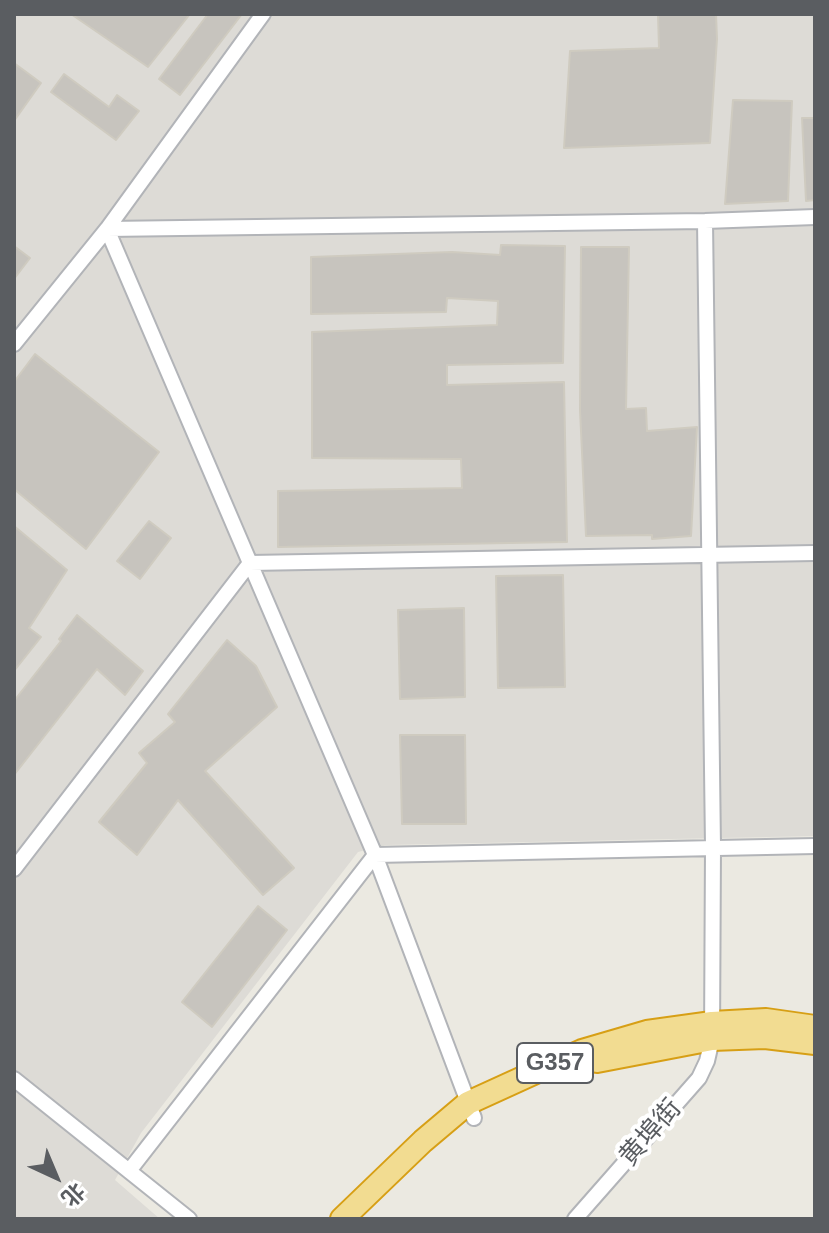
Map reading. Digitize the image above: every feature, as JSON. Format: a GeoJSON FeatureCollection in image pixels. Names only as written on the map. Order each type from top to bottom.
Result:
{"type":"FeatureCollection","features":[{"type":"Feature","properties":{"kind":"highway","name":"G357"},"geometry":{"type":"LineString","coordinates":[[342,1219],[423,1141],[471,1111],[588,1063],[766,1020],[815,1027]]}},
{"type":"Feature","properties":{"kind":"highway","name":"G357"},"geometry":{"type":"LineString","coordinates":[[712,1031],[815,1043]]}},
{"type":"Feature","properties":{"kind":"highway","name":"G357"},"geometry":{"type":"LineString","coordinates":[[360,1219],[471,1111]]}},
{"type":"Feature","properties":{"kind":"street"},"geometry":{"type":"LineString","coordinates":[[14,344],[107,229],[263,14]]}},
{"type":"Feature","properties":{"kind":"street"},"geometry":{"type":"LineString","coordinates":[[107,229],[815,217]]}},
{"type":"Feature","properties":{"kind":"street","name":"黄埠街"},"geometry":{"type":"LineString","coordinates":[[575,1219],[699,1078],[707,1061],[712,1031],[713,847],[705,221]]}},
{"type":"Feature","properties":{"kind":"street"},"geometry":{"type":"LineString","coordinates":[[107,229],[375,855],[471,1111]]}},
{"type":"Feature","properties":{"kind":"street"},"geometry":{"type":"LineString","coordinates":[[250,563],[815,553]]}},
{"type":"Feature","properties":{"kind":"street"},"geometry":{"type":"LineString","coordinates":[[14,869],[250,563]]}},
{"type":"Feature","properties":{"kind":"street"},"geometry":{"type":"LineString","coordinates":[[375,855],[815,846]]}},
{"type":"Feature","properties":{"kind":"street"},"geometry":{"type":"LineString","coordinates":[[129,1171],[375,855]]}},
{"type":"Feature","properties":{"kind":"street"},"geometry":{"type":"LineString","coordinates":[[14,1079],[189,1219]]}},
{"type":"Feature","properties":{"kind":"shaded area"},"geometry":{"type":"Polygon","coordinates":[[[14,14],[815,14],[815,836],[385,845],[358,852],[141,1133],[115,1180],[160,1219],[14,1219],[14,14]]]}},
{"type":"Feature","properties":{"kind":"building"},"geometry":{"type":"Polygon","coordinates":[[[71,14],[190,14],[148,67],[71,14]]]}},
{"type":"Feature","properties":{"kind":"building"},"geometry":{"type":"Polygon","coordinates":[[[208,14],[242,14],[180,95],[159,79],[208,14]]]}},
{"type":"Feature","properties":{"kind":"building"},"geometry":{"type":"Polygon","coordinates":[[[658,14],[716,14],[710,143],[564,148],[570,51],[659,48],[658,14]]]}},
{"type":"Feature","properties":{"kind":"building"},"geometry":{"type":"Polygon","coordinates":[[[14,63],[41,83],[14,121],[14,63]]]}},
{"type":"Feature","properties":{"kind":"building"},"geometry":{"type":"Polygon","coordinates":[[[64,74],[109,107],[117,95],[139,111],[116,140],[51,92],[64,74]]]}},
{"type":"Feature","properties":{"kind":"building"},"geometry":{"type":"Polygon","coordinates":[[[733,100],[792,101],[788,201],[725,204],[733,100]]]}},
{"type":"Feature","properties":{"kind":"building"},"geometry":{"type":"Polygon","coordinates":[[[802,118],[815,118],[815,200],[806,201],[802,118]]]}},
{"type":"Feature","properties":{"kind":"building"},"geometry":{"type":"Polygon","coordinates":[[[501,245],[565,246],[563,363],[447,365],[447,385],[564,382],[567,542],[278,547],[278,491],[462,488],[461,459],[312,458],[312,332],[497,325],[498,301],[447,298],[446,312],[311,314],[311,257],[452,252],[500,255],[501,245]]]}},
{"type":"Feature","properties":{"kind":"building"},"geometry":{"type":"Polygon","coordinates":[[[14,246],[30,258],[14,279],[14,246]]]}},
{"type":"Feature","properties":{"kind":"building"},"geometry":{"type":"Polygon","coordinates":[[[581,247],[629,247],[626,409],[646,408],[647,431],[697,427],[691,536],[652,539],[652,535],[586,536],[580,410],[581,247]]]}},
{"type":"Feature","properties":{"kind":"building"},"geometry":{"type":"Polygon","coordinates":[[[35,354],[159,452],[86,549],[14,489],[14,382],[35,354]]]}},
{"type":"Feature","properties":{"kind":"building"},"geometry":{"type":"Polygon","coordinates":[[[149,521],[171,538],[140,579],[117,561],[149,521]]]}},
{"type":"Feature","properties":{"kind":"building"},"geometry":{"type":"Polygon","coordinates":[[[14,526],[67,570],[29,628],[41,637],[14,671],[14,526]]]}},
{"type":"Feature","properties":{"kind":"building"},"geometry":{"type":"Polygon","coordinates":[[[563,575],[565,687],[498,688],[496,576],[563,575]]]}},
{"type":"Feature","properties":{"kind":"building"},"geometry":{"type":"Polygon","coordinates":[[[464,608],[465,697],[400,699],[398,610],[464,608]]]}},
{"type":"Feature","properties":{"kind":"building"},"geometry":{"type":"Polygon","coordinates":[[[77,615],[143,671],[125,695],[97,669],[14,775],[14,701],[61,641],[59,639],[77,615]]]}},
{"type":"Feature","properties":{"kind":"building"},"geometry":{"type":"Polygon","coordinates":[[[227,640],[256,666],[277,707],[205,771],[294,868],[263,895],[178,800],[137,855],[99,822],[147,763],[139,753],[175,722],[168,714],[227,640]]]}},
{"type":"Feature","properties":{"kind":"building"},"geometry":{"type":"Polygon","coordinates":[[[400,735],[465,735],[466,824],[402,824],[400,735]]]}},
{"type":"Feature","properties":{"kind":"building"},"geometry":{"type":"Polygon","coordinates":[[[258,906],[287,930],[212,1027],[182,1002],[258,906]]]}}]}
